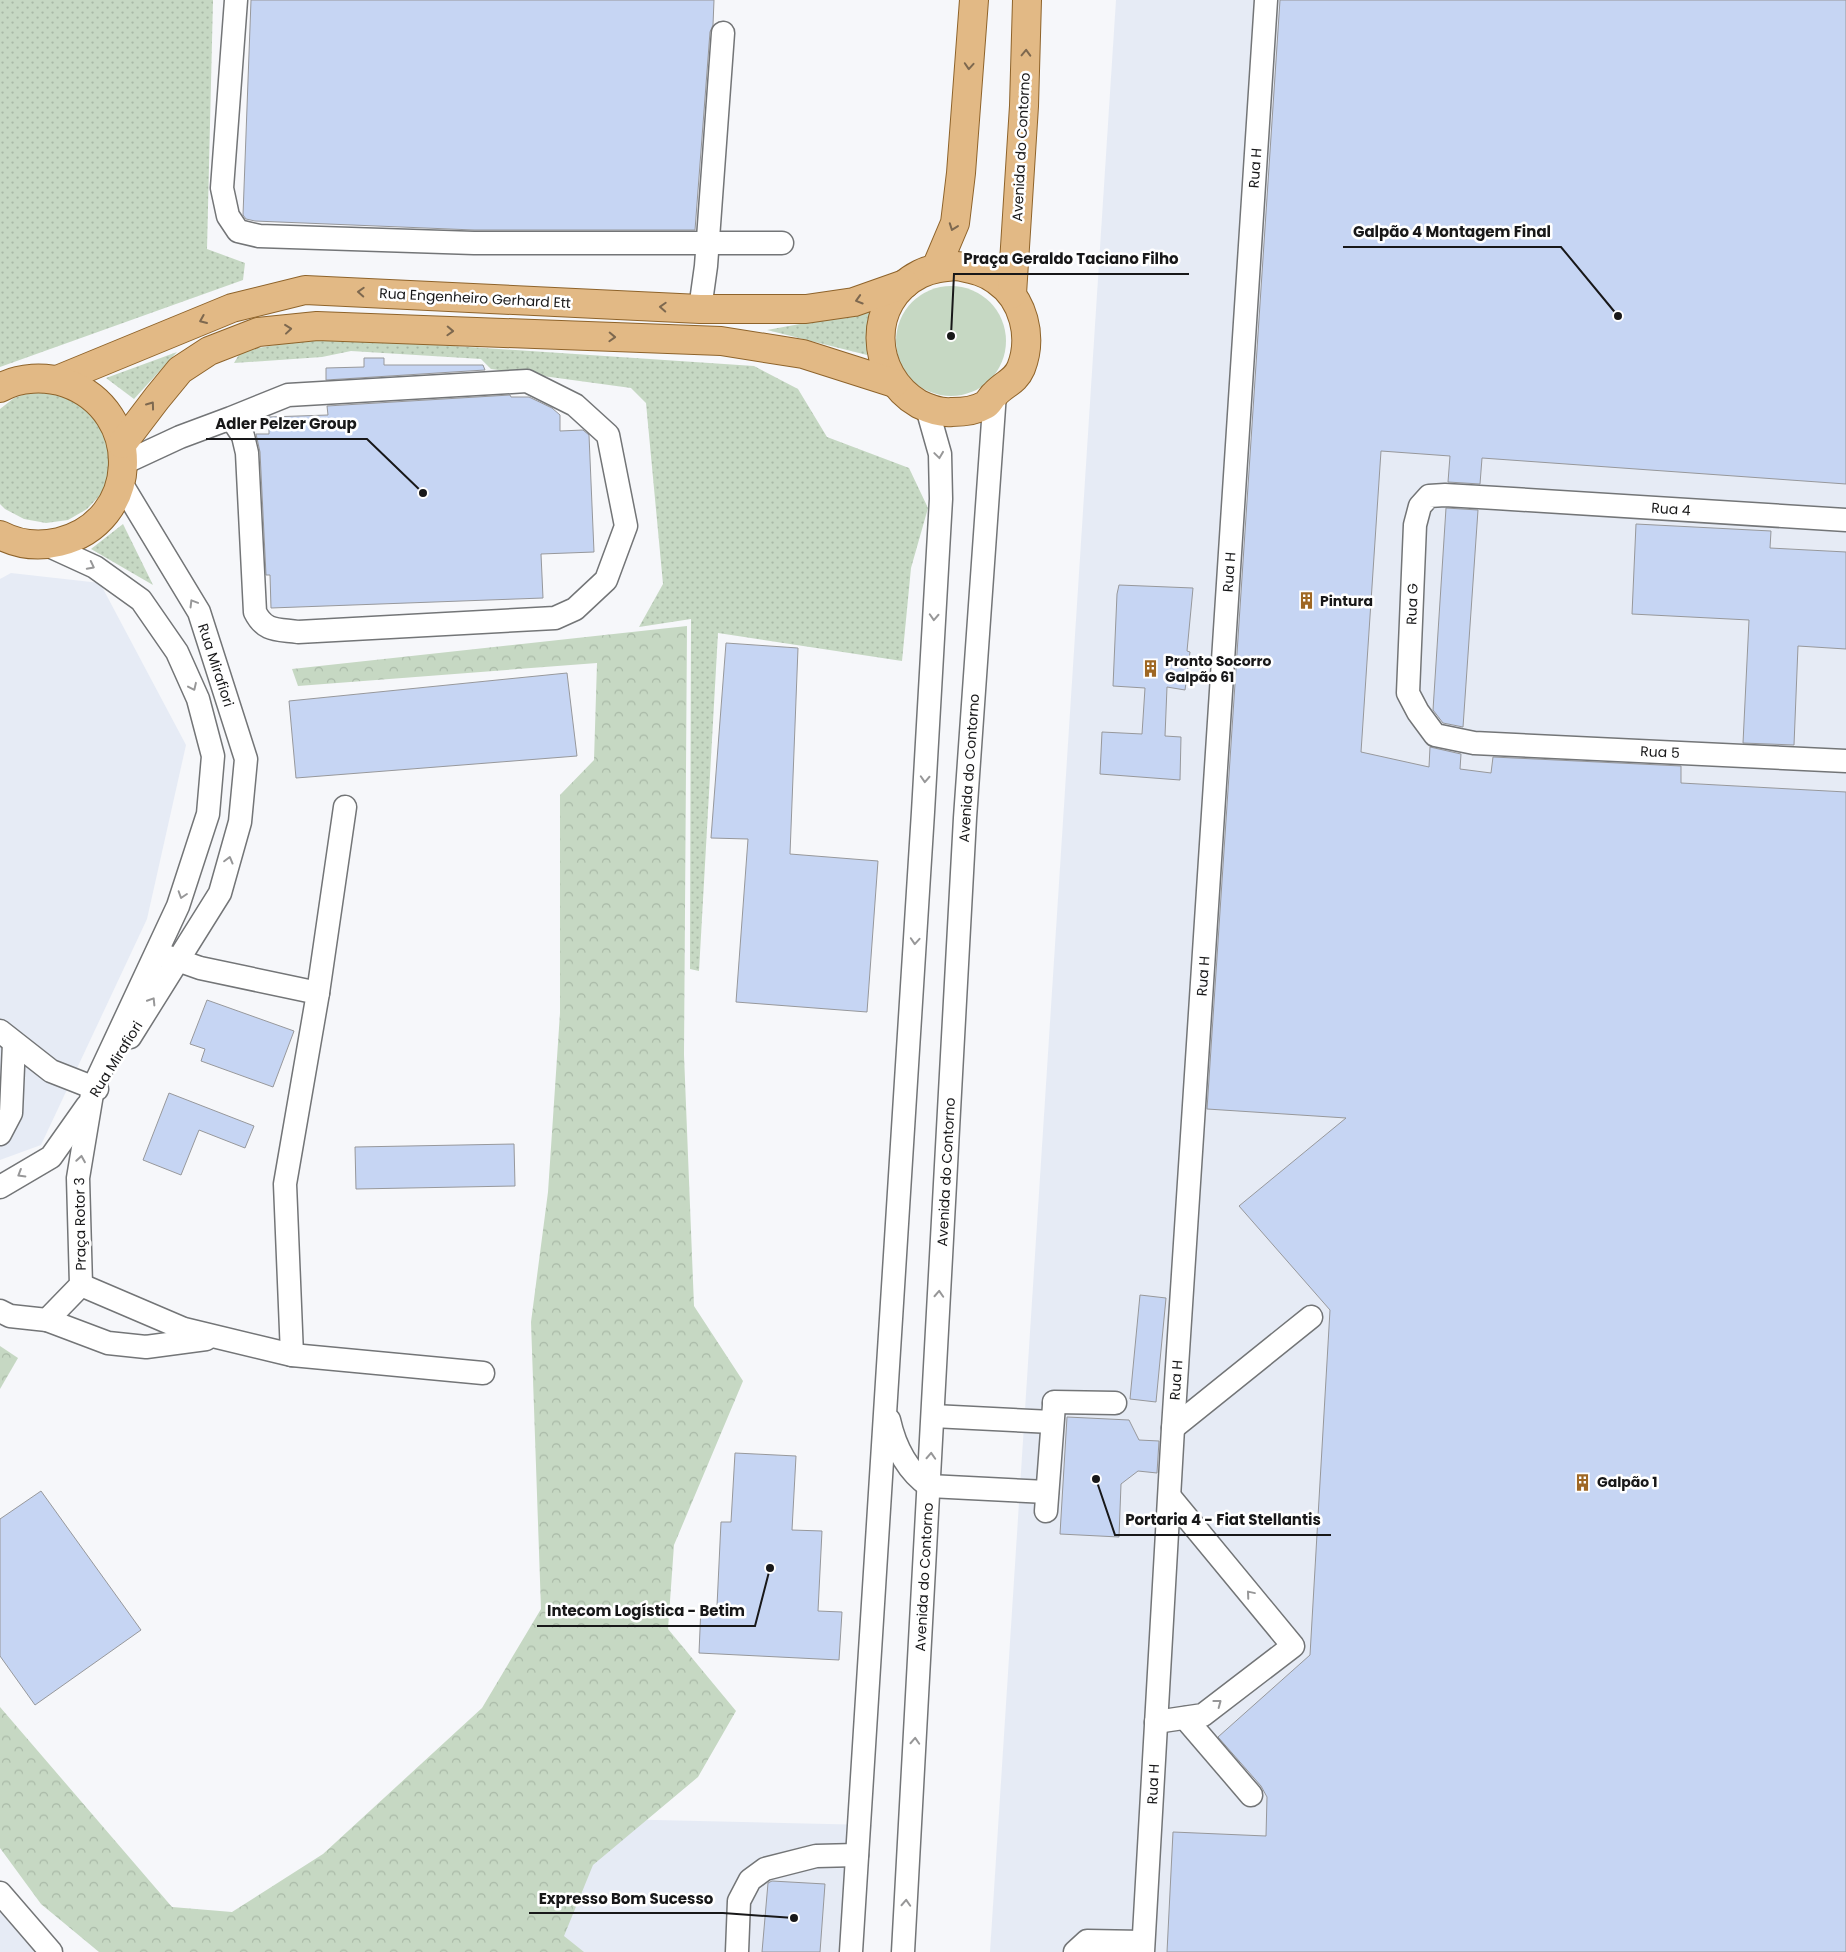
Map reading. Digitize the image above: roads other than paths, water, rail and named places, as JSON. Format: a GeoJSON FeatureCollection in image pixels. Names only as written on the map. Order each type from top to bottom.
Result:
{"type":"FeatureCollection","features":[{"type":"Feature","properties":{"kind":"main road"},"geometry":{"type":"LineString","coordinates":[[936,268],[955,222],[961,173],[974,0]]}},
{"type":"Feature","properties":{"kind":"main road","name":"Avenida do Contorno"},"geometry":{"type":"LineString","coordinates":[[1012,294],[1024,106],[1027,0]]}},
{"type":"Feature","properties":{"kind":"main road"},"geometry":{"type":"LineString","coordinates":[[957,266],[978,270],[996,280],[1012,294],[1022,313],[1026,328],[1025,357],[1017,377],[995,393],[986,405],[967,412],[946,412],[926,408],[908,398],[894,383],[884,364],[880,342],[882,320],[891,300],[905,284],[920,274],[936,268],[957,266]]}},
{"type":"Feature","properties":{"kind":"main road","name":"Rua Engenheiro Gerhard Ett"},"geometry":{"type":"LineString","coordinates":[[57,380],[232,308],[305,290],[700,309],[806,308],[854,302],[905,284]]}},
{"type":"Feature","properties":{"kind":"main road"},"geometry":{"type":"LineString","coordinates":[[3,540],[28,545],[47,545],[72,539],[94,526],[111,506],[122,464],[157,398],[180,370],[209,351],[258,332],[318,326],[721,341],[803,354],[894,383]]}},
{"type":"Feature","properties":{"kind":"main road"},"geometry":{"type":"LineString","coordinates":[[0,388],[7,384],[32,378],[57,380],[80,388],[99,402],[114,422],[122,464]]}},
{"type":"Feature","properties":{"kind":"street"},"geometry":{"type":"LineString","coordinates":[[236,0],[222,188],[228,216],[238,231],[260,236],[474,244],[782,243]]}},
{"type":"Feature","properties":{"kind":"street","name":"Rua H"},"geometry":{"type":"LineString","coordinates":[[1143,1947],[1173,1428],[1266,0]]}},
{"type":"Feature","properties":{"kind":"street"},"geometry":{"type":"LineString","coordinates":[[700,309],[708,244],[723,33]]}},
{"type":"Feature","properties":{"kind":"street"},"geometry":{"type":"LineString","coordinates":[[122,464],[180,437],[288,395],[527,381],[576,405],[608,435],[626,526],[606,580],[575,609],[554,618],[298,632],[269,628],[260,622],[255,612],[247,454],[243,436],[231,418]]}},
{"type":"Feature","properties":{"kind":"street","name":"Avenida do Contorno"},"geometry":{"type":"LineString","coordinates":[[903,1952],[965,818],[995,393]]}},
{"type":"Feature","properties":{"kind":"street"},"geometry":{"type":"LineString","coordinates":[[851,1952],[924,802],[941,499],[940,454],[926,408]]}},
{"type":"Feature","properties":{"kind":"street","name":"Rua Mirafiori"},"geometry":{"type":"LineString","coordinates":[[93,1093],[220,892],[240,822],[246,760],[199,612],[122,464]]}},
{"type":"Feature","properties":{"kind":"street","name":"Rua G"},"geometry":{"type":"LineString","coordinates":[[1474,743],[1434,735],[1408,693],[1415,525],[1420,506],[1429,496],[1496,498]]}},
{"type":"Feature","properties":{"kind":"street","name":"Rua 4"},"geometry":{"type":"LineString","coordinates":[[1496,498],[1846,520]]}},
{"type":"Feature","properties":{"kind":"street","name":"Rua Mirafiori"},"geometry":{"type":"LineString","coordinates":[[47,545],[95,567],[141,600],[177,652],[198,699],[213,756],[208,814],[178,906],[93,1093]]}},
{"type":"Feature","properties":{"kind":"street","name":"Rua 5"},"geometry":{"type":"LineString","coordinates":[[1474,743],[1846,761]]}},
{"type":"Feature","properties":{"kind":"street"},"geometry":{"type":"LineString","coordinates":[[292,1355],[285,1184],[318,993],[345,807]]}},
{"type":"Feature","properties":{"kind":"street"},"geometry":{"type":"LineString","coordinates":[[157,952],[200,968],[318,993]]}},
{"type":"Feature","properties":{"kind":"street"},"geometry":{"type":"LineString","coordinates":[[0,1187],[51,1157],[93,1093],[51,1071],[7,1037]]}},
{"type":"Feature","properties":{"kind":"street"},"geometry":{"type":"LineString","coordinates":[[0,1134],[11,1113],[7,1037]]}},
{"type":"Feature","properties":{"kind":"street","name":"Praça Rotor 3"},"geometry":{"type":"LineString","coordinates":[[46,1320],[81,1286],[78,1178],[93,1093]]}},
{"type":"Feature","properties":{"kind":"street"},"geometry":{"type":"LineString","coordinates":[[81,1286],[184,1329],[292,1355],[483,1373]]}},
{"type":"Feature","properties":{"kind":"street"},"geometry":{"type":"LineString","coordinates":[[0,1311],[10,1316],[46,1320],[108,1343],[146,1346],[218,1337]]}},
{"type":"Feature","properties":{"kind":"street"},"geometry":{"type":"LineString","coordinates":[[1173,1428],[1311,1317]]}},
{"type":"Feature","properties":{"kind":"street"},"geometry":{"type":"LineString","coordinates":[[933,1416],[1053,1410],[1115,1403]]}},
{"type":"Feature","properties":{"kind":"street"},"geometry":{"type":"LineString","coordinates":[[886,1405],[893,1438],[904,1460],[915,1475],[929,1486],[1047,1502],[1053,1410]]}},
{"type":"Feature","properties":{"kind":"street"},"geometry":{"type":"LineString","coordinates":[[1156,1722],[1203,1715],[1293,1646],[1170,1497]]}},
{"type":"Feature","properties":{"kind":"street"},"geometry":{"type":"LineString","coordinates":[[1184,1718],[1251,1795]]}},
{"type":"Feature","properties":{"kind":"street"},"geometry":{"type":"LineString","coordinates":[[737,1952],[739,1901],[750,1880],[764,1869],[816,1856],[857,1855]]}},
{"type":"Feature","properties":{"kind":"street"},"geometry":{"type":"LineString","coordinates":[[0,1892],[51,1952]]}},
{"type":"Feature","properties":{"kind":"street"},"geometry":{"type":"LineString","coordinates":[[1075,1952],[1087,1941],[1143,1947]]}},
{"type":"Feature","properties":{"kind":"place","name":"Galpão 4 Montagem Final"},"geometry":{"type":"Point","coordinates":[1618,316]}},
{"type":"Feature","properties":{"kind":"place","name":"Praça Geraldo Taciano Filho"},"geometry":{"type":"Point","coordinates":[951,336]}},
{"type":"Feature","properties":{"kind":"place","name":"Adler Pelzer Group"},"geometry":{"type":"Point","coordinates":[423,493]}},
{"type":"Feature","properties":{"kind":"place","name":"Pintura"},"geometry":{"type":"Point","coordinates":[1306,601]}},
{"type":"Feature","properties":{"kind":"place","name":"Pronto Socorro Galpão 61"},"geometry":{"type":"Point","coordinates":[1151,669]}},
{"type":"Feature","properties":{"kind":"place","name":"Portaria 4 - Fiat Stellantis"},"geometry":{"type":"Point","coordinates":[1096,1479]}},
{"type":"Feature","properties":{"kind":"place","name":"Galpão 1"},"geometry":{"type":"Point","coordinates":[1583,1482]}},
{"type":"Feature","properties":{"kind":"place","name":"Intecom Logística - Betim"},"geometry":{"type":"Point","coordinates":[770,1568]}},
{"type":"Feature","properties":{"kind":"place","name":"Expresso Bom Sucesso"},"geometry":{"type":"Point","coordinates":[794,1918]}}]}
